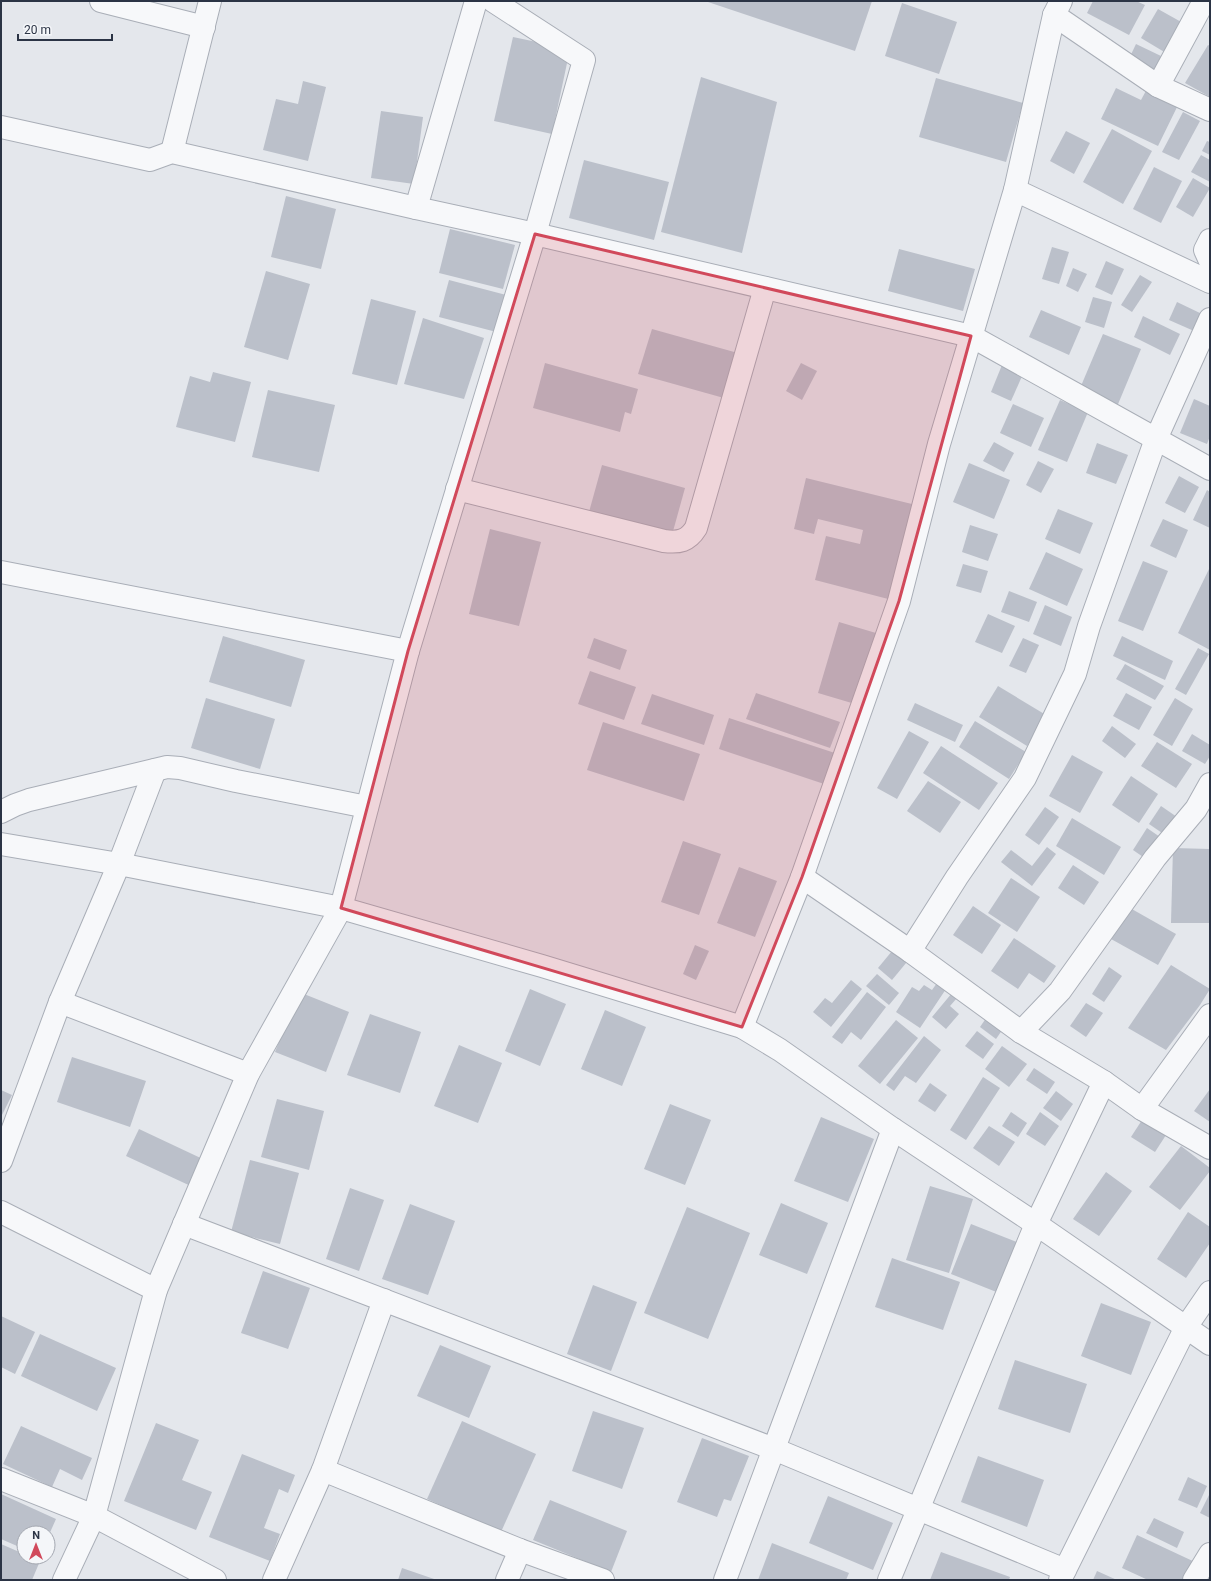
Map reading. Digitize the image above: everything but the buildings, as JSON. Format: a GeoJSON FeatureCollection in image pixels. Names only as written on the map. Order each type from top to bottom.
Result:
{"type":"FeatureCollection","features":[{"type":"Feature","properties":{"kind":"street"},"geometry":{"type":"LineString","coordinates":[[101,1],[204,27]]}},
{"type":"Feature","properties":{"kind":"street"},"geometry":{"type":"LineString","coordinates":[[172,152],[210,1]]}},
{"type":"Feature","properties":{"kind":"street"},"geometry":{"type":"LineString","coordinates":[[416,208],[476,1]]}},
{"type":"Feature","properties":{"kind":"street"},"geometry":{"type":"LineString","coordinates":[[64,1580],[94,1516],[156,1290],[248,1074],[341,908],[408,650],[535,234],[584,60],[493,1]]}},
{"type":"Feature","properties":{"kind":"street"},"geometry":{"type":"LineString","coordinates":[[1158,86],[1204,1]]}},
{"type":"Feature","properties":{"kind":"street"},"geometry":{"type":"LineString","coordinates":[[742,1027],[802,877],[899,601],[939,444],[1015,190],[1057,8],[1158,86],[1210,110]]}},
{"type":"Feature","properties":{"kind":"street"},"geometry":{"type":"LineString","coordinates":[[1,127],[150,160],[172,152],[535,234],[971,336],[1210,469]]}},
{"type":"Feature","properties":{"kind":"street"},"geometry":{"type":"LineString","coordinates":[[1015,190],[1210,282]]}},
{"type":"Feature","properties":{"kind":"street"},"geometry":{"type":"LineString","coordinates":[[1210,240],[1204,250],[1210,261]]}},
{"type":"Feature","properties":{"kind":"street"},"geometry":{"type":"LineString","coordinates":[[457,489],[664,541],[680,542],[688,539],[696,528],[765,288]]}},
{"type":"Feature","properties":{"kind":"street"},"geometry":{"type":"LineString","coordinates":[[910,951],[957,877],[1025,778],[1072,681],[1089,626],[1156,439],[1210,319]]}},
{"type":"Feature","properties":{"kind":"street"},"geometry":{"type":"LineString","coordinates":[[1,572],[408,650]]}},
{"type":"Feature","properties":{"kind":"street"},"geometry":{"type":"LineString","coordinates":[[1,812],[15,804],[29,800],[167,767],[180,768],[236,781],[367,807]]}},
{"type":"Feature","properties":{"kind":"street"},"geometry":{"type":"LineString","coordinates":[[1,1161],[60,1002],[119,864],[155,770]]}},
{"type":"Feature","properties":{"kind":"street"},"geometry":{"type":"LineString","coordinates":[[1021,1032],[1060,991],[1155,858],[1196,809],[1210,784]]}},
{"type":"Feature","properties":{"kind":"street"},"geometry":{"type":"LineString","coordinates":[[1,844],[119,864],[341,908],[542,966],[742,1027],[780,1050],[893,1129],[1036,1224],[1210,1344]]}},
{"type":"Feature","properties":{"kind":"street"},"geometry":{"type":"LineString","coordinates":[[802,877],[910,951],[1021,1032],[1104,1082],[1142,1109],[1210,1148]]}},
{"type":"Feature","properties":{"kind":"street"},"geometry":{"type":"LineString","coordinates":[[60,1002],[248,1074]]}},
{"type":"Feature","properties":{"kind":"street"},"geometry":{"type":"LineString","coordinates":[[1142,1109],[1210,1015]]}},
{"type":"Feature","properties":{"kind":"street"},"geometry":{"type":"LineString","coordinates":[[889,1580],[1036,1224],[1104,1082]]}},
{"type":"Feature","properties":{"kind":"street"},"geometry":{"type":"LineString","coordinates":[[725,1580],[893,1129]]}},
{"type":"Feature","properties":{"kind":"street"},"geometry":{"type":"LineString","coordinates":[[1,1212],[156,1290]]}},
{"type":"Feature","properties":{"kind":"street"},"geometry":{"type":"LineString","coordinates":[[184,1224],[774,1449],[919,1509],[1063,1575],[1186,1327],[1210,1292]]}},
{"type":"Feature","properties":{"kind":"street"},"geometry":{"type":"LineString","coordinates":[[274,1580],[323,1470],[384,1300]]}},
{"type":"Feature","properties":{"kind":"street"},"geometry":{"type":"LineString","coordinates":[[323,1470],[520,1550],[603,1580]]}},
{"type":"Feature","properties":{"kind":"street"},"geometry":{"type":"LineString","coordinates":[[1,1479],[94,1516],[215,1580]]}},
{"type":"Feature","properties":{"kind":"street"},"geometry":{"type":"LineString","coordinates":[[507,1580],[520,1550]]}},
{"type":"Feature","properties":{"kind":"street"},"geometry":{"type":"LineString","coordinates":[[1194,1580],[1210,1554]]}},
{"type":"Feature","properties":{"kind":"highlighted area"},"geometry":{"type":"Polygon","coordinates":[[[535,234],[971,336],[899,601],[802,877],[742,1027],[341,908],[408,651],[535,234]]]}}]}
